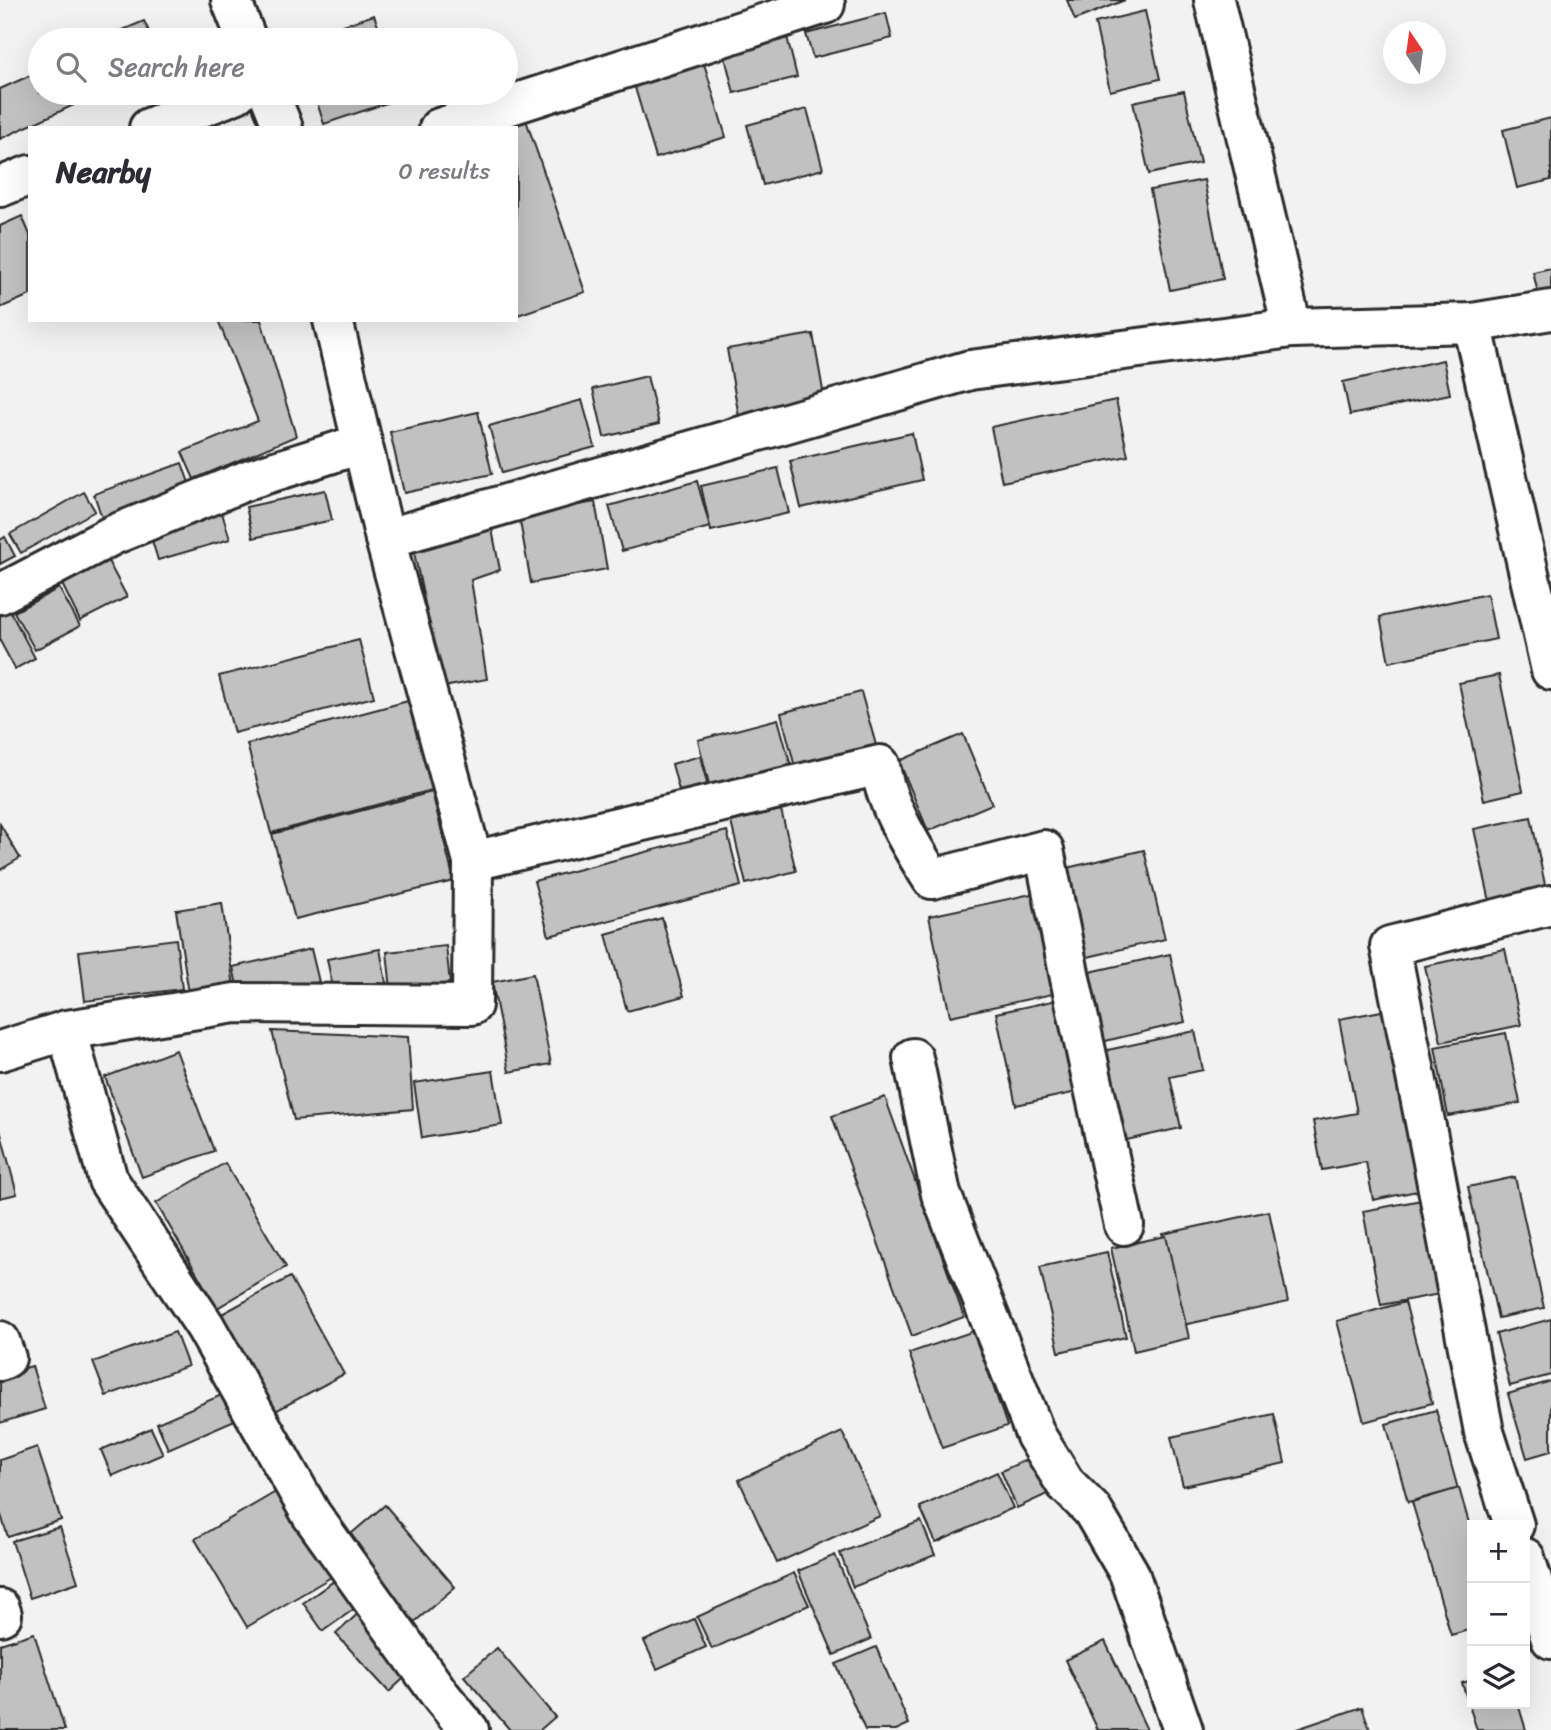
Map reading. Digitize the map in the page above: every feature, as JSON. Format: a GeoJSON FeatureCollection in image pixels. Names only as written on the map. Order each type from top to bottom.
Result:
{"type":"FeatureCollection","features":[{"type":"Feature","properties":{"kind":"street"},"geometry":{"type":"LineString","coordinates":[[231,0],[242,28]]}},
{"type":"Feature","properties":{"kind":"street"},"geometry":{"type":"LineString","coordinates":[[1214,0],[1292,328]]}},
{"type":"Feature","properties":{"kind":"street"},"geometry":{"type":"LineString","coordinates":[[518,103],[825,5]]}},
{"type":"Feature","properties":{"kind":"street"},"geometry":{"type":"LineString","coordinates":[[154,126],[207,105]]}},
{"type":"Feature","properties":{"kind":"street"},"geometry":{"type":"LineString","coordinates":[[274,105],[282,126]]}},
{"type":"Feature","properties":{"kind":"street"},"geometry":{"type":"LineString","coordinates":[[445,126],[511,105]]}},
{"type":"Feature","properties":{"kind":"street"},"geometry":{"type":"LineString","coordinates":[[0,187],[28,176]]}},
{"type":"Feature","properties":{"kind":"street"},"geometry":{"type":"LineString","coordinates":[[385,539],[970,370],[1292,328],[1472,323],[1551,310]]}},
{"type":"Feature","properties":{"kind":"street"},"geometry":{"type":"LineString","coordinates":[[0,1051],[67,1030],[235,1003],[472,1005],[473,861],[385,539],[333,322]]}},
{"type":"Feature","properties":{"kind":"street"},"geometry":{"type":"LineString","coordinates":[[1472,323],[1551,670]]}},
{"type":"Feature","properties":{"kind":"street"},"geometry":{"type":"LineString","coordinates":[[0,594],[113,535],[250,479],[361,444]]}},
{"type":"Feature","properties":{"kind":"street"},"geometry":{"type":"LineString","coordinates":[[473,861],[880,765],[882,782],[910,844],[932,879],[1044,850],[1125,1225]]}},
{"type":"Feature","properties":{"kind":"street"},"geometry":{"type":"LineString","coordinates":[[1512,1520],[1484,1432],[1390,946],[1551,905]]}},
{"type":"Feature","properties":{"kind":"street"},"geometry":{"type":"LineString","coordinates":[[67,1030],[108,1180],[205,1326],[311,1514],[441,1696],[469,1730]]}},
{"type":"Feature","properties":{"kind":"street"},"geometry":{"type":"LineString","coordinates":[[913,1058],[941,1194],[1036,1436],[1065,1483],[1092,1510],[1129,1573],[1183,1730]]}},
{"type":"Feature","properties":{"kind":"street"},"geometry":{"type":"LineString","coordinates":[[0,1341],[6,1359],[0,1361]]}},
{"type":"Feature","properties":{"kind":"street"},"geometry":{"type":"LineString","coordinates":[[1530,1574],[1551,1639]]}},
{"type":"Feature","properties":{"kind":"street"},"geometry":{"type":"LineString","coordinates":[[0,1609],[0,1616]]}},
{"type":"Feature","properties":{"kind":"building"},"geometry":{"type":"Polygon","coordinates":[[[1067,0],[1125,0],[1075,20],[1067,0]]]}},
{"type":"Feature","properties":{"kind":"building"},"geometry":{"type":"Polygon","coordinates":[[[1145,11],[1160,79],[1110,91],[1095,23],[1145,11]]]}},
{"type":"Feature","properties":{"kind":"building"},"geometry":{"type":"Polygon","coordinates":[[[886,13],[892,38],[813,58],[806,34],[886,13]]]}},
{"type":"Feature","properties":{"kind":"building"},"geometry":{"type":"Polygon","coordinates":[[[374,15],[379,28],[334,28],[374,15]]]}},
{"type":"Feature","properties":{"kind":"building"},"geometry":{"type":"Polygon","coordinates":[[[144,21],[147,28],[127,28],[144,21]]]}},
{"type":"Feature","properties":{"kind":"building"},"geometry":{"type":"Polygon","coordinates":[[[787,37],[797,77],[734,93],[724,53],[787,37]]]}},
{"type":"Feature","properties":{"kind":"building"},"geometry":{"type":"Polygon","coordinates":[[[703,60],[726,137],[656,158],[633,81],[703,60]]]}},
{"type":"Feature","properties":{"kind":"building"},"geometry":{"type":"Polygon","coordinates":[[[28,76],[28,105],[74,105],[0,139],[0,89],[28,76]]]}},
{"type":"Feature","properties":{"kind":"building"},"geometry":{"type":"Polygon","coordinates":[[[1184,91],[1200,163],[1149,174],[1133,102],[1184,91]]]}},
{"type":"Feature","properties":{"kind":"building"},"geometry":{"type":"Polygon","coordinates":[[[318,105],[381,105],[324,124],[318,105]]]}},
{"type":"Feature","properties":{"kind":"building"},"geometry":{"type":"Polygon","coordinates":[[[807,109],[823,169],[763,185],[747,125],[807,109]]]}},
{"type":"Feature","properties":{"kind":"building"},"geometry":{"type":"Polygon","coordinates":[[[1551,118],[1551,180],[1517,188],[1503,130],[1551,118]]]}},
{"type":"Feature","properties":{"kind":"building"},"geometry":{"type":"Polygon","coordinates":[[[526,120],[585,292],[518,315],[518,126],[509,126],[526,120]]]}},
{"type":"Feature","properties":{"kind":"building"},"geometry":{"type":"Polygon","coordinates":[[[1204,180],[1223,279],[1170,290],[1150,190],[1204,180]]]}},
{"type":"Feature","properties":{"kind":"building"},"geometry":{"type":"Polygon","coordinates":[[[22,216],[28,230],[28,296],[0,308],[0,226],[22,216]]]}},
{"type":"Feature","properties":{"kind":"building"},"geometry":{"type":"Polygon","coordinates":[[[1551,268],[1551,304],[1541,306],[1533,272],[1551,268]]]}},
{"type":"Feature","properties":{"kind":"building"},"geometry":{"type":"Polygon","coordinates":[[[219,322],[262,322],[296,436],[194,479],[182,452],[258,421],[219,322]]]}},
{"type":"Feature","properties":{"kind":"building"},"geometry":{"type":"Polygon","coordinates":[[[813,334],[825,402],[739,417],[727,349],[813,334]]]}},
{"type":"Feature","properties":{"kind":"building"},"geometry":{"type":"Polygon","coordinates":[[[1443,360],[1450,394],[1350,415],[1343,382],[1443,360]]]}},
{"type":"Feature","properties":{"kind":"building"},"geometry":{"type":"Polygon","coordinates":[[[647,376],[659,424],[604,437],[593,389],[647,376]]]}},
{"type":"Feature","properties":{"kind":"building"},"geometry":{"type":"Polygon","coordinates":[[[582,400],[595,447],[502,473],[489,426],[582,400]]]}},
{"type":"Feature","properties":{"kind":"building"},"geometry":{"type":"Polygon","coordinates":[[[1116,400],[1128,456],[1002,482],[991,427],[1116,400]]]}},
{"type":"Feature","properties":{"kind":"building"},"geometry":{"type":"Polygon","coordinates":[[[478,412],[492,474],[404,493],[390,432],[478,412]]]}},
{"type":"Feature","properties":{"kind":"building"},"geometry":{"type":"Polygon","coordinates":[[[912,433],[922,480],[801,508],[790,461],[912,433]]]}},
{"type":"Feature","properties":{"kind":"building"},"geometry":{"type":"Polygon","coordinates":[[[182,463],[190,486],[102,518],[94,494],[182,463]]]}},
{"type":"Feature","properties":{"kind":"building"},"geometry":{"type":"Polygon","coordinates":[[[778,468],[789,513],[711,531],[701,486],[778,468]]]}},
{"type":"Feature","properties":{"kind":"building"},"geometry":{"type":"Polygon","coordinates":[[[697,481],[710,527],[622,551],[609,506],[697,481]]]}},
{"type":"Feature","properties":{"kind":"building"},"geometry":{"type":"Polygon","coordinates":[[[325,490],[332,520],[253,538],[246,507],[325,490]]]}},
{"type":"Feature","properties":{"kind":"building"},"geometry":{"type":"Polygon","coordinates":[[[84,492],[95,511],[21,553],[10,534],[84,492]]]}},
{"type":"Feature","properties":{"kind":"building"},"geometry":{"type":"Polygon","coordinates":[[[595,502],[607,569],[531,583],[519,516],[595,502]]]}},
{"type":"Feature","properties":{"kind":"building"},"geometry":{"type":"Polygon","coordinates":[[[222,513],[230,539],[158,560],[150,534],[222,513]]]}},
{"type":"Feature","properties":{"kind":"building"},"geometry":{"type":"Polygon","coordinates":[[[491,524],[500,570],[471,580],[487,679],[443,687],[413,548],[491,524]]]}},
{"type":"Feature","properties":{"kind":"building"},"geometry":{"type":"Polygon","coordinates":[[[5,537],[15,556],[0,564],[0,540],[5,537]]]}},
{"type":"Feature","properties":{"kind":"building"},"geometry":{"type":"Polygon","coordinates":[[[108,561],[127,597],[80,621],[62,584],[108,561]]]}},
{"type":"Feature","properties":{"kind":"building"},"geometry":{"type":"Polygon","coordinates":[[[59,588],[80,626],[35,650],[14,612],[59,588]]]}},
{"type":"Feature","properties":{"kind":"building"},"geometry":{"type":"Polygon","coordinates":[[[1487,594],[1496,639],[1389,662],[1380,617],[1487,594]]]}},
{"type":"Feature","properties":{"kind":"building"},"geometry":{"type":"Polygon","coordinates":[[[10,611],[35,658],[15,669],[0,641],[0,616],[10,611]]]}},
{"type":"Feature","properties":{"kind":"building"},"geometry":{"type":"Polygon","coordinates":[[[359,640],[374,697],[234,733],[219,676],[359,640]]]}},
{"type":"Feature","properties":{"kind":"building"},"geometry":{"type":"Polygon","coordinates":[[[1499,675],[1523,791],[1484,800],[1459,683],[1499,675]]]}},
{"type":"Feature","properties":{"kind":"building"},"geometry":{"type":"Polygon","coordinates":[[[861,692],[876,745],[795,767],[781,713],[861,692]]]}},
{"type":"Feature","properties":{"kind":"building"},"geometry":{"type":"Polygon","coordinates":[[[408,701],[432,790],[271,833],[247,744],[408,701]]]}},
{"type":"Feature","properties":{"kind":"building"},"geometry":{"type":"Polygon","coordinates":[[[778,719],[791,766],[710,788],[698,740],[778,719]]]}},
{"type":"Feature","properties":{"kind":"building"},"geometry":{"type":"Polygon","coordinates":[[[963,734],[992,804],[928,831],[899,761],[963,734]]]}},
{"type":"Feature","properties":{"kind":"building"},"geometry":{"type":"Polygon","coordinates":[[[700,756],[709,791],[681,798],[672,764],[700,756]]]}},
{"type":"Feature","properties":{"kind":"building"},"geometry":{"type":"Polygon","coordinates":[[[432,792],[454,881],[295,919],[272,834],[432,792]]]}},
{"type":"Feature","properties":{"kind":"building"},"geometry":{"type":"Polygon","coordinates":[[[781,810],[796,871],[746,884],[731,822],[781,810]]]}},
{"type":"Feature","properties":{"kind":"building"},"geometry":{"type":"Polygon","coordinates":[[[1531,817],[1550,909],[1494,920],[1474,829],[1531,817]]]}},
{"type":"Feature","properties":{"kind":"building"},"geometry":{"type":"Polygon","coordinates":[[[0,824],[20,858],[0,870],[0,824]]]}},
{"type":"Feature","properties":{"kind":"building"},"geometry":{"type":"Polygon","coordinates":[[[727,831],[741,886],[549,936],[534,881],[727,831]]]}},
{"type":"Feature","properties":{"kind":"building"},"geometry":{"type":"Polygon","coordinates":[[[1144,850],[1165,939],[1079,959],[1058,870],[1144,850]]]}},
{"type":"Feature","properties":{"kind":"building"},"geometry":{"type":"Polygon","coordinates":[[[1036,893],[1057,993],[950,1016],[929,916],[1036,893]]]}},
{"type":"Feature","properties":{"kind":"building"},"geometry":{"type":"Polygon","coordinates":[[[222,903],[234,987],[189,994],[176,910],[222,903]]]}},
{"type":"Feature","properties":{"kind":"building"},"geometry":{"type":"Polygon","coordinates":[[[662,918],[684,996],[627,1011],[606,934],[662,918]]]}},
{"type":"Feature","properties":{"kind":"building"},"geometry":{"type":"Polygon","coordinates":[[[176,939],[182,989],[85,1001],[79,951],[176,939]]]}},
{"type":"Feature","properties":{"kind":"building"},"geometry":{"type":"Polygon","coordinates":[[[446,946],[450,983],[391,990],[387,952],[446,946]]]}},
{"type":"Feature","properties":{"kind":"building"},"geometry":{"type":"Polygon","coordinates":[[[311,949],[319,982],[240,1000],[233,967],[311,949]]]}},
{"type":"Feature","properties":{"kind":"building"},"geometry":{"type":"Polygon","coordinates":[[[380,949],[387,988],[335,998],[327,959],[380,949]]]}},
{"type":"Feature","properties":{"kind":"building"},"geometry":{"type":"Polygon","coordinates":[[[1505,949],[1521,1025],[1441,1042],[1425,966],[1505,949]]]}},
{"type":"Feature","properties":{"kind":"building"},"geometry":{"type":"Polygon","coordinates":[[[1170,954],[1185,1022],[1097,1043],[1081,974],[1170,954]]]}},
{"type":"Feature","properties":{"kind":"building"},"geometry":{"type":"Polygon","coordinates":[[[533,974],[551,1064],[509,1072],[492,982],[533,974]]]}},
{"type":"Feature","properties":{"kind":"building"},"geometry":{"type":"Polygon","coordinates":[[[1062,999],[1082,1091],[1016,1105],[996,1013],[1062,999]]]}},
{"type":"Feature","properties":{"kind":"building"},"geometry":{"type":"Polygon","coordinates":[[[1387,1010],[1422,1190],[1373,1200],[1366,1162],[1322,1170],[1313,1121],[1357,1113],[1339,1019],[1387,1010]]]}},
{"type":"Feature","properties":{"kind":"building"},"geometry":{"type":"Polygon","coordinates":[[[272,1031],[408,1037],[413,1109],[294,1120],[272,1031]]]}},
{"type":"Feature","properties":{"kind":"building"},"geometry":{"type":"Polygon","coordinates":[[[1195,1031],[1203,1070],[1170,1077],[1181,1128],[1122,1141],[1103,1051],[1195,1031]]]}},
{"type":"Feature","properties":{"kind":"building"},"geometry":{"type":"Polygon","coordinates":[[[1506,1033],[1520,1103],[1448,1116],[1435,1047],[1506,1033]]]}},
{"type":"Feature","properties":{"kind":"building"},"geometry":{"type":"Polygon","coordinates":[[[176,1050],[214,1151],[142,1177],[105,1077],[176,1050]]]}},
{"type":"Feature","properties":{"kind":"building"},"geometry":{"type":"Polygon","coordinates":[[[493,1071],[502,1125],[422,1138],[414,1083],[493,1071]]]}},
{"type":"Feature","properties":{"kind":"building"},"geometry":{"type":"Polygon","coordinates":[[[885,1097],[964,1317],[912,1336],[832,1116],[885,1097]]]}},
{"type":"Feature","properties":{"kind":"building"},"geometry":{"type":"Polygon","coordinates":[[[0,1130],[17,1194],[0,1198],[0,1130]]]}},
{"type":"Feature","properties":{"kind":"building"},"geometry":{"type":"Polygon","coordinates":[[[225,1163],[286,1267],[217,1308],[156,1203],[225,1163]]]}},
{"type":"Feature","properties":{"kind":"building"},"geometry":{"type":"Polygon","coordinates":[[[1515,1177],[1544,1308],[1498,1318],[1468,1187],[1515,1177]]]}},
{"type":"Feature","properties":{"kind":"building"},"geometry":{"type":"Polygon","coordinates":[[[1427,1199],[1445,1293],[1381,1305],[1363,1211],[1427,1199]]]}},
{"type":"Feature","properties":{"kind":"building"},"geometry":{"type":"Polygon","coordinates":[[[1269,1211],[1288,1302],[1183,1325],[1163,1234],[1269,1211]]]}},
{"type":"Feature","properties":{"kind":"building"},"geometry":{"type":"Polygon","coordinates":[[[1166,1236],[1189,1338],[1134,1351],[1111,1248],[1166,1236]]]}},
{"type":"Feature","properties":{"kind":"building"},"geometry":{"type":"Polygon","coordinates":[[[1107,1252],[1126,1337],[1059,1352],[1040,1267],[1107,1252]]]}},
{"type":"Feature","properties":{"kind":"building"},"geometry":{"type":"Polygon","coordinates":[[[290,1277],[344,1374],[272,1413],[218,1316],[290,1277]]]}},
{"type":"Feature","properties":{"kind":"building"},"geometry":{"type":"Polygon","coordinates":[[[1405,1302],[1432,1403],[1364,1422],[1337,1321],[1405,1302]]]}},
{"type":"Feature","properties":{"kind":"building"},"geometry":{"type":"Polygon","coordinates":[[[1551,1319],[1551,1375],[1510,1386],[1496,1334],[1551,1319]]]}},
{"type":"Feature","properties":{"kind":"building"},"geometry":{"type":"Polygon","coordinates":[[[974,1331],[1007,1426],[942,1448],[909,1353],[974,1331]]]}},
{"type":"Feature","properties":{"kind":"building"},"geometry":{"type":"Polygon","coordinates":[[[175,1332],[188,1366],[106,1396],[93,1362],[175,1332]]]}},
{"type":"Feature","properties":{"kind":"building"},"geometry":{"type":"Polygon","coordinates":[[[32,1366],[45,1409],[0,1423],[0,1375],[32,1366]]]}},
{"type":"Feature","properties":{"kind":"building"},"geometry":{"type":"Polygon","coordinates":[[[1551,1381],[1551,1451],[1527,1458],[1508,1394],[1551,1381]]]}},
{"type":"Feature","properties":{"kind":"building"},"geometry":{"type":"Polygon","coordinates":[[[233,1390],[244,1416],[168,1449],[157,1423],[233,1390]]]}},
{"type":"Feature","properties":{"kind":"building"},"geometry":{"type":"Polygon","coordinates":[[[1436,1410],[1458,1489],[1408,1502],[1386,1424],[1436,1410]]]}},
{"type":"Feature","properties":{"kind":"building"},"geometry":{"type":"Polygon","coordinates":[[[1274,1414],[1285,1463],[1183,1486],[1171,1437],[1274,1414]]]}},
{"type":"Feature","properties":{"kind":"building"},"geometry":{"type":"Polygon","coordinates":[[[151,1428],[163,1454],[112,1476],[101,1450],[151,1428]]]}},
{"type":"Feature","properties":{"kind":"building"},"geometry":{"type":"Polygon","coordinates":[[[842,1432],[880,1516],[777,1563],[739,1480],[842,1432]]]}},
{"type":"Feature","properties":{"kind":"building"},"geometry":{"type":"Polygon","coordinates":[[[37,1447],[61,1520],[8,1537],[0,1512],[0,1460],[37,1447]]]}},
{"type":"Feature","properties":{"kind":"building"},"geometry":{"type":"Polygon","coordinates":[[[1040,1454],[1056,1490],[1017,1508],[1001,1471],[1040,1454]]]}},
{"type":"Feature","properties":{"kind":"building"},"geometry":{"type":"Polygon","coordinates":[[[997,1472],[1013,1508],[936,1543],[920,1507],[997,1472]]]}},
{"type":"Feature","properties":{"kind":"building"},"geometry":{"type":"Polygon","coordinates":[[[286,1486],[338,1573],[247,1627],[195,1539],[286,1486]]]}},
{"type":"Feature","properties":{"kind":"building"},"geometry":{"type":"Polygon","coordinates":[[[1459,1488],[1468,1520],[1467,1630],[1451,1635],[1412,1502],[1459,1488]]]}},
{"type":"Feature","properties":{"kind":"building"},"geometry":{"type":"Polygon","coordinates":[[[385,1505],[455,1587],[410,1626],[339,1544],[385,1505]]]}},
{"type":"Feature","properties":{"kind":"building"},"geometry":{"type":"Polygon","coordinates":[[[921,1521],[935,1555],[853,1587],[840,1553],[921,1521]]]}},
{"type":"Feature","properties":{"kind":"building"},"geometry":{"type":"Polygon","coordinates":[[[60,1527],[78,1582],[30,1598],[12,1541],[60,1527]]]}},
{"type":"Feature","properties":{"kind":"building"},"geometry":{"type":"Polygon","coordinates":[[[835,1555],[871,1639],[834,1655],[798,1571],[835,1555]]]}},
{"type":"Feature","properties":{"kind":"building"},"geometry":{"type":"Polygon","coordinates":[[[794,1573],[809,1605],[712,1649],[697,1617],[794,1573]]]}},
{"type":"Feature","properties":{"kind":"building"},"geometry":{"type":"Polygon","coordinates":[[[341,1576],[361,1604],[323,1631],[303,1603],[341,1576]]]}},
{"type":"Feature","properties":{"kind":"building"},"geometry":{"type":"Polygon","coordinates":[[[365,1607],[417,1666],[389,1692],[336,1634],[365,1607]]]}},
{"type":"Feature","properties":{"kind":"building"},"geometry":{"type":"Polygon","coordinates":[[[694,1619],[706,1647],[657,1669],[644,1641],[694,1619]]]}},
{"type":"Feature","properties":{"kind":"building"},"geometry":{"type":"Polygon","coordinates":[[[34,1633],[65,1730],[0,1730],[0,1644],[34,1633]]]}},
{"type":"Feature","properties":{"kind":"building"},"geometry":{"type":"Polygon","coordinates":[[[1105,1641],[1147,1730],[1098,1730],[1065,1660],[1105,1641]]]}},
{"type":"Feature","properties":{"kind":"building"},"geometry":{"type":"Polygon","coordinates":[[[876,1647],[909,1724],[896,1730],[865,1730],[836,1664],[876,1647]]]}},
{"type":"Feature","properties":{"kind":"building"},"geometry":{"type":"Polygon","coordinates":[[[497,1648],[555,1717],[540,1730],[510,1730],[464,1676],[497,1648]]]}},
{"type":"Feature","properties":{"kind":"building"},"geometry":{"type":"Polygon","coordinates":[[[1467,1682],[1467,1699],[1462,1683],[1467,1682]]]}},
{"type":"Feature","properties":{"kind":"building"},"geometry":{"type":"Polygon","coordinates":[[[1362,1707],[1370,1730],[1294,1730],[1362,1707]]]}},
{"type":"Feature","properties":{"kind":"building"},"geometry":{"type":"Polygon","coordinates":[[[1470,1709],[1520,1709],[1526,1730],[1477,1730],[1470,1709]]]}}]}
